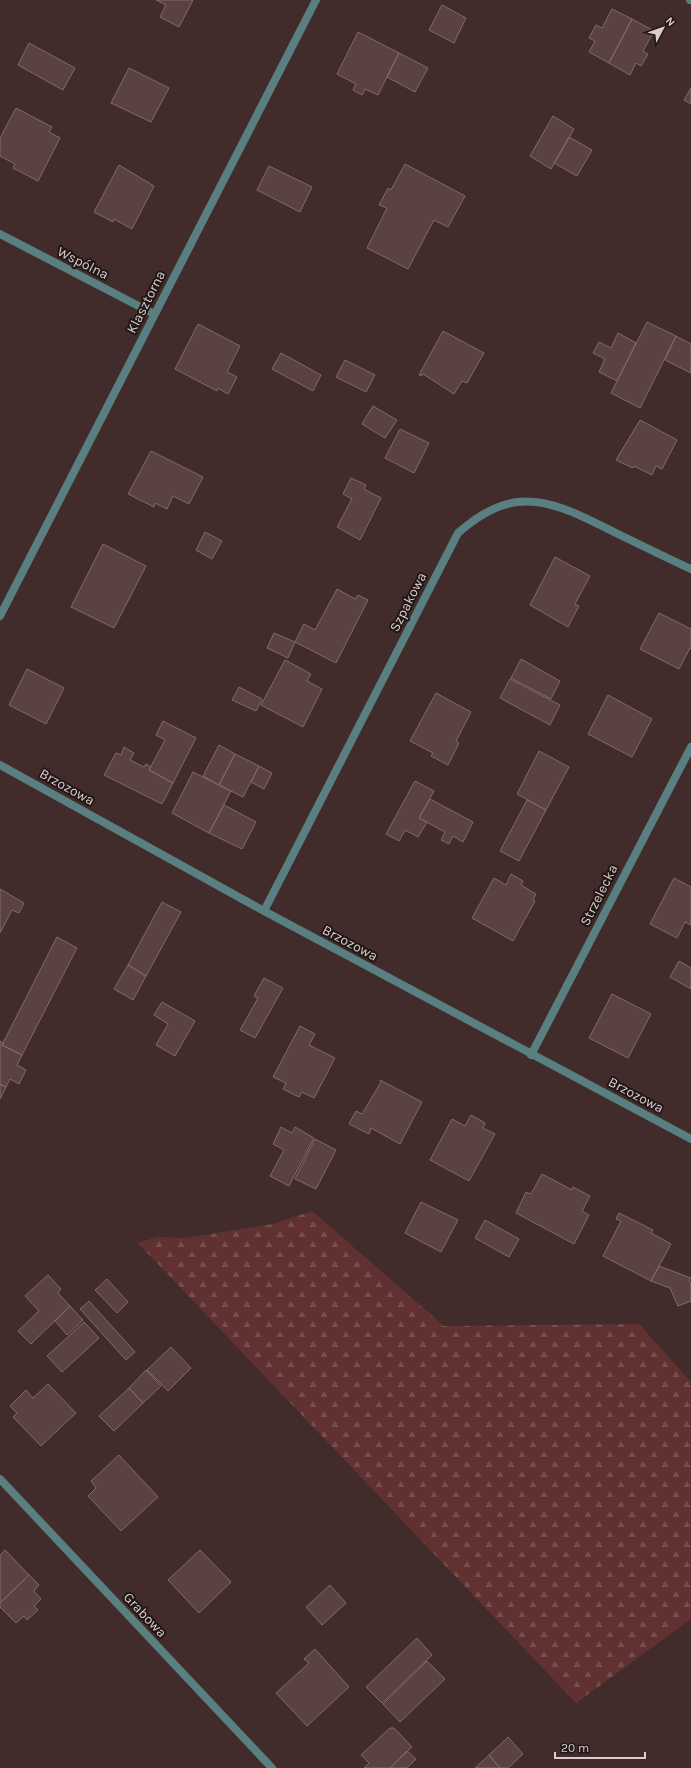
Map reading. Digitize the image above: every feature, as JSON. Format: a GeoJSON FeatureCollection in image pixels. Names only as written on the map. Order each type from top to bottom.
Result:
{"type":"FeatureCollection","features":[{"type":"Feature","properties":{"kind":"street","name":"Klasztorna"},"geometry":{"type":"LineString","coordinates":[[0,616],[316,0]]}},
{"type":"Feature","properties":{"kind":"street","name":"Wspólna"},"geometry":{"type":"LineString","coordinates":[[0,234],[154,314]]}},
{"type":"Feature","properties":{"kind":"street","name":"Szpakowa"},"geometry":{"type":"LineString","coordinates":[[264,911],[458,533],[473,519],[491,510],[516,502],[542,503],[577,515],[691,569]]}},
{"type":"Feature","properties":{"kind":"street","name":"Strzelecka"},"geometry":{"type":"LineString","coordinates":[[531,1054],[691,747]]}},
{"type":"Feature","properties":{"kind":"street","name":"Brzozowa"},"geometry":{"type":"LineString","coordinates":[[0,765],[264,911],[691,1139]]}},
{"type":"Feature","properties":{"kind":"street","name":"Grabowa"},"geometry":{"type":"LineString","coordinates":[[0,1479],[272,1768]]}},
{"type":"Feature","properties":{"kind":"green space"},"geometry":{"type":"Polygon","coordinates":[[[312,1211],[444,1326],[639,1324],[691,1382],[691,1619],[576,1703],[138,1243],[157,1237],[185,1238],[273,1224],[312,1211]]]}},
{"type":"Feature","properties":{"kind":"building"},"geometry":{"type":"Polygon","coordinates":[[[156,0],[193,0],[179,27],[160,17],[166,5],[156,0]]]}},
{"type":"Feature","properties":{"kind":"building"},"geometry":{"type":"Polygon","coordinates":[[[442,5],[466,18],[454,43],[429,30],[442,5]]]}},
{"type":"Feature","properties":{"kind":"building"},"geometry":{"type":"Polygon","coordinates":[[[612,9],[632,19],[609,63],[589,52],[595,41],[589,38],[596,25],[602,28],[612,9]]]}},
{"type":"Feature","properties":{"kind":"building"},"geometry":{"type":"Polygon","coordinates":[[[632,19],[654,31],[643,51],[648,54],[641,66],[636,63],[630,75],[609,63],[632,19]]]}},
{"type":"Feature","properties":{"kind":"building"},"geometry":{"type":"Polygon","coordinates":[[[358,32],[399,53],[378,95],[365,89],[362,95],[353,90],[356,84],[337,74],[358,32]]]}},
{"type":"Feature","properties":{"kind":"building"},"geometry":{"type":"Polygon","coordinates":[[[29,43],[75,68],[63,90],[18,65],[29,43]]]}},
{"type":"Feature","properties":{"kind":"building"},"geometry":{"type":"Polygon","coordinates":[[[399,53],[428,68],[415,92],[387,77],[399,53]]]}},
{"type":"Feature","properties":{"kind":"building"},"geometry":{"type":"Polygon","coordinates":[[[129,68],[169,88],[151,122],[111,103],[129,68]]]}},
{"type":"Feature","properties":{"kind":"building"},"geometry":{"type":"Polygon","coordinates":[[[691,88],[691,104],[684,100],[691,88]]]}},
{"type":"Feature","properties":{"kind":"building"},"geometry":{"type":"Polygon","coordinates":[[[16,108],[52,127],[49,132],[60,138],[38,181],[13,168],[15,164],[0,156],[0,138],[16,108]]]}},
{"type":"Feature","properties":{"kind":"building"},"geometry":{"type":"Polygon","coordinates":[[[553,116],[574,129],[551,169],[530,156],[553,116]]]}},
{"type":"Feature","properties":{"kind":"building"},"geometry":{"type":"Polygon","coordinates":[[[569,137],[592,150],[577,176],[554,163],[569,137]]]}},
{"type":"Feature","properties":{"kind":"building"},"geometry":{"type":"Polygon","coordinates":[[[405,164],[465,196],[448,227],[434,220],[408,269],[367,248],[387,208],[379,205],[388,188],[391,190],[405,164]]]}},
{"type":"Feature","properties":{"kind":"building"},"geometry":{"type":"Polygon","coordinates":[[[119,165],[154,186],[132,229],[114,219],[113,222],[94,212],[119,165]]]}},
{"type":"Feature","properties":{"kind":"building"},"geometry":{"type":"Polygon","coordinates":[[[269,166],[312,187],[300,212],[257,190],[269,166]]]}},
{"type":"Feature","properties":{"kind":"building"},"geometry":{"type":"Polygon","coordinates":[[[647,322],[676,336],[640,408],[611,393],[647,322]]]}},
{"type":"Feature","properties":{"kind":"building"},"geometry":{"type":"Polygon","coordinates":[[[198,324],[240,346],[227,372],[237,377],[228,394],[218,388],[217,391],[175,369],[198,324]]]}},
{"type":"Feature","properties":{"kind":"building"},"geometry":{"type":"Polygon","coordinates":[[[443,331],[484,353],[467,383],[462,381],[454,394],[423,374],[421,376],[419,375],[443,331]]]}},
{"type":"Feature","properties":{"kind":"building"},"geometry":{"type":"Polygon","coordinates":[[[618,333],[636,343],[617,381],[599,372],[605,359],[593,353],[599,342],[611,348],[618,333]]]}},
{"type":"Feature","properties":{"kind":"building"},"geometry":{"type":"Polygon","coordinates":[[[676,336],[691,344],[691,373],[665,360],[676,336]]]}},
{"type":"Feature","properties":{"kind":"building"},"geometry":{"type":"Polygon","coordinates":[[[281,353],[321,375],[313,391],[272,369],[281,353]]]}},
{"type":"Feature","properties":{"kind":"building"},"geometry":{"type":"Polygon","coordinates":[[[345,360],[375,375],[366,392],[336,377],[345,360]]]}},
{"type":"Feature","properties":{"kind":"building"},"geometry":{"type":"Polygon","coordinates":[[[373,406],[397,420],[385,438],[362,424],[373,406]]]}},
{"type":"Feature","properties":{"kind":"building"},"geometry":{"type":"Polygon","coordinates":[[[640,420],[677,440],[662,469],[656,466],[652,475],[634,466],[633,468],[616,460],[640,420]]]}},
{"type":"Feature","properties":{"kind":"building"},"geometry":{"type":"Polygon","coordinates":[[[400,429],[429,443],[414,473],[385,458],[400,429]]]}},
{"type":"Feature","properties":{"kind":"building"},"geometry":{"type":"Polygon","coordinates":[[[151,451],[203,477],[189,504],[173,496],[167,509],[155,503],[154,507],[128,494],[151,451]]]}},
{"type":"Feature","properties":{"kind":"building"},"geometry":{"type":"Polygon","coordinates":[[[351,478],[366,485],[364,489],[381,498],[360,540],[337,527],[352,499],[343,494],[351,478]]]}},
{"type":"Feature","properties":{"kind":"building"},"geometry":{"type":"Polygon","coordinates":[[[205,532],[222,541],[212,559],[196,550],[205,532]]]}},
{"type":"Feature","properties":{"kind":"building"},"geometry":{"type":"Polygon","coordinates":[[[103,544],[146,566],[114,628],[71,607],[103,544]]]}},
{"type":"Feature","properties":{"kind":"building"},"geometry":{"type":"Polygon","coordinates":[[[555,557],[590,576],[575,604],[579,606],[568,627],[530,605],[555,557]]]}},
{"type":"Feature","properties":{"kind":"building"},"geometry":{"type":"Polygon","coordinates":[[[337,589],[355,599],[358,595],[368,600],[336,663],[295,642],[304,624],[315,630],[337,589]]]}},
{"type":"Feature","properties":{"kind":"building"},"geometry":{"type":"Polygon","coordinates":[[[659,613],[691,629],[691,649],[690,648],[679,669],[640,649],[659,613]]]}},
{"type":"Feature","properties":{"kind":"building"},"geometry":{"type":"Polygon","coordinates":[[[274,633],[295,642],[288,658],[267,648],[274,633]]]}},
{"type":"Feature","properties":{"kind":"building"},"geometry":{"type":"Polygon","coordinates":[[[521,659],[560,681],[551,699],[511,678],[521,659]]]}},
{"type":"Feature","properties":{"kind":"building"},"geometry":{"type":"Polygon","coordinates":[[[285,660],[311,674],[307,681],[322,689],[303,727],[261,705],[285,660]]]}},
{"type":"Feature","properties":{"kind":"building"},"geometry":{"type":"Polygon","coordinates":[[[27,669],[64,688],[46,724],[9,705],[27,669]]]}},
{"type":"Feature","properties":{"kind":"building"},"geometry":{"type":"Polygon","coordinates":[[[510,679],[560,705],[550,725],[500,698],[510,679]]]}},
{"type":"Feature","properties":{"kind":"building"},"geometry":{"type":"Polygon","coordinates":[[[239,687],[262,699],[256,711],[232,700],[239,687]]]}},
{"type":"Feature","properties":{"kind":"building"},"geometry":{"type":"Polygon","coordinates":[[[436,693],[471,712],[456,741],[459,743],[448,765],[431,756],[433,753],[410,741],[436,693]]]}},
{"type":"Feature","properties":{"kind":"building"},"geometry":{"type":"Polygon","coordinates":[[[608,695],[652,719],[632,757],[588,734],[608,695]]]}},
{"type":"Feature","properties":{"kind":"building"},"geometry":{"type":"Polygon","coordinates":[[[163,721],[196,738],[173,783],[149,770],[165,740],[156,735],[163,721]]]}},
{"type":"Feature","properties":{"kind":"building"},"geometry":{"type":"Polygon","coordinates":[[[219,745],[235,754],[219,785],[203,776],[219,745]]]}},
{"type":"Feature","properties":{"kind":"building"},"geometry":{"type":"Polygon","coordinates":[[[124,747],[134,753],[130,760],[144,767],[146,764],[151,767],[149,770],[173,783],[162,804],[104,775],[116,753],[121,755],[124,747]]]}},
{"type":"Feature","properties":{"kind":"building"},"geometry":{"type":"Polygon","coordinates":[[[539,751],[569,767],[546,810],[517,794],[539,751]]]}},
{"type":"Feature","properties":{"kind":"building"},"geometry":{"type":"Polygon","coordinates":[[[235,754],[259,766],[243,797],[219,785],[235,754]]]}},
{"type":"Feature","properties":{"kind":"building"},"geometry":{"type":"Polygon","coordinates":[[[259,766],[272,773],[264,789],[251,782],[259,766]]]}},
{"type":"Feature","properties":{"kind":"building"},"geometry":{"type":"Polygon","coordinates":[[[193,772],[231,791],[209,833],[172,813],[193,772]]]}},
{"type":"Feature","properties":{"kind":"building"},"geometry":{"type":"Polygon","coordinates":[[[415,781],[434,791],[419,818],[427,822],[418,837],[405,830],[399,841],[386,834],[415,781]]]}},
{"type":"Feature","properties":{"kind":"building"},"geometry":{"type":"Polygon","coordinates":[[[430,799],[473,822],[463,842],[453,836],[449,844],[441,840],[445,832],[419,818],[430,799]]]}},
{"type":"Feature","properties":{"kind":"building"},"geometry":{"type":"Polygon","coordinates":[[[527,800],[546,810],[519,861],[500,851],[527,800]]]}},
{"type":"Feature","properties":{"kind":"building"},"geometry":{"type":"Polygon","coordinates":[[[224,805],[256,822],[242,849],[209,833],[224,805]]]}},
{"type":"Feature","properties":{"kind":"building"},"geometry":{"type":"Polygon","coordinates":[[[511,874],[523,881],[521,885],[536,894],[533,900],[535,901],[513,941],[472,918],[494,878],[506,885],[511,874]]]}},
{"type":"Feature","properties":{"kind":"building"},"geometry":{"type":"Polygon","coordinates":[[[674,878],[691,887],[691,925],[685,922],[677,938],[650,924],[674,878]]]}},
{"type":"Feature","properties":{"kind":"building"},"geometry":{"type":"Polygon","coordinates":[[[0,889],[24,903],[19,913],[12,910],[0,933],[0,889]]]}},
{"type":"Feature","properties":{"kind":"building"},"geometry":{"type":"Polygon","coordinates":[[[162,902],[181,912],[146,976],[128,965],[162,902]]]}},
{"type":"Feature","properties":{"kind":"building"},"geometry":{"type":"Polygon","coordinates":[[[57,937],[77,948],[22,1055],[2,1045],[57,937]]]}},
{"type":"Feature","properties":{"kind":"building"},"geometry":{"type":"Polygon","coordinates":[[[679,961],[691,968],[691,989],[670,977],[679,961]]]}},
{"type":"Feature","properties":{"kind":"building"},"geometry":{"type":"Polygon","coordinates":[[[128,965],[146,976],[133,1000],[114,989],[128,965]]]}},
{"type":"Feature","properties":{"kind":"building"},"geometry":{"type":"Polygon","coordinates":[[[264,978],[283,988],[255,1038],[240,1030],[258,998],[254,996],[264,978]]]}},
{"type":"Feature","properties":{"kind":"building"},"geometry":{"type":"Polygon","coordinates":[[[612,994],[651,1014],[628,1058],[589,1038],[612,994]]]}},
{"type":"Feature","properties":{"kind":"building"},"geometry":{"type":"Polygon","coordinates":[[[162,1002],[195,1021],[175,1056],[156,1045],[168,1024],[154,1015],[162,1002]]]}},
{"type":"Feature","properties":{"kind":"building"},"geometry":{"type":"Polygon","coordinates":[[[300,1026],[315,1034],[309,1045],[335,1058],[314,1098],[302,1092],[299,1097],[283,1089],[286,1083],[273,1077],[300,1026]]]}},
{"type":"Feature","properties":{"kind":"building"},"geometry":{"type":"Polygon","coordinates":[[[0,1041],[4,1043],[2,1045],[22,1055],[17,1065],[26,1070],[19,1084],[10,1079],[6,1087],[0,1084],[0,1041]]]}},
{"type":"Feature","properties":{"kind":"building"},"geometry":{"type":"Polygon","coordinates":[[[380,1080],[422,1102],[400,1144],[371,1128],[369,1134],[349,1124],[356,1111],[362,1114],[381,1082],[380,1080]]]}},
{"type":"Feature","properties":{"kind":"building"},"geometry":{"type":"Polygon","coordinates":[[[0,1084],[6,1087],[0,1099],[0,1084]]]}},
{"type":"Feature","properties":{"kind":"building"},"geometry":{"type":"Polygon","coordinates":[[[471,1115],[485,1123],[483,1128],[495,1134],[469,1181],[430,1160],[452,1119],[465,1126],[471,1115]]]}},
{"type":"Feature","properties":{"kind":"building"},"geometry":{"type":"Polygon","coordinates":[[[281,1127],[292,1133],[295,1127],[314,1138],[289,1186],[270,1176],[284,1150],[273,1144],[281,1127]]]}},
{"type":"Feature","properties":{"kind":"building"},"geometry":{"type":"Polygon","coordinates":[[[315,1139],[336,1150],[316,1189],[295,1179],[315,1139]]]}},
{"type":"Feature","properties":{"kind":"building"},"geometry":{"type":"Polygon","coordinates":[[[542,1174],[572,1190],[573,1187],[590,1196],[582,1211],[589,1215],[574,1244],[516,1213],[526,1192],[531,1194],[542,1174]]]}},
{"type":"Feature","properties":{"kind":"building"},"geometry":{"type":"Polygon","coordinates":[[[421,1202],[458,1220],[441,1252],[405,1233],[421,1202]]]}},
{"type":"Feature","properties":{"kind":"building"},"geometry":{"type":"Polygon","coordinates":[[[619,1213],[653,1230],[651,1233],[671,1244],[651,1281],[603,1256],[621,1221],[616,1219],[619,1213]]]}},
{"type":"Feature","properties":{"kind":"building"},"geometry":{"type":"Polygon","coordinates":[[[485,1220],[519,1239],[509,1257],[475,1238],[485,1220]]]}},
{"type":"Feature","properties":{"kind":"building"},"geometry":{"type":"Polygon","coordinates":[[[659,1266],[691,1278],[689,1280],[691,1285],[691,1301],[678,1306],[670,1288],[651,1281],[659,1266]]]}},
{"type":"Feature","properties":{"kind":"building"},"geometry":{"type":"Polygon","coordinates":[[[48,1275],[61,1289],[58,1293],[70,1306],[31,1344],[18,1331],[39,1311],[25,1296],[48,1275]]]}},
{"type":"Feature","properties":{"kind":"building"},"geometry":{"type":"Polygon","coordinates":[[[107,1279],[128,1302],[117,1313],[95,1290],[107,1279]]]}},
{"type":"Feature","properties":{"kind":"building"},"geometry":{"type":"Polygon","coordinates":[[[89,1301],[135,1352],[126,1360],[80,1309],[89,1301]]]}},
{"type":"Feature","properties":{"kind":"building"},"geometry":{"type":"Polygon","coordinates":[[[70,1306],[83,1320],[67,1335],[55,1321],[70,1306]]]}},
{"type":"Feature","properties":{"kind":"building"},"geometry":{"type":"Polygon","coordinates":[[[84,1322],[99,1338],[62,1372],[47,1356],[84,1322]]]}},
{"type":"Feature","properties":{"kind":"building"},"geometry":{"type":"Polygon","coordinates":[[[171,1347],[191,1368],[168,1391],[147,1370],[171,1347]]]}},
{"type":"Feature","properties":{"kind":"building"},"geometry":{"type":"Polygon","coordinates":[[[146,1370],[161,1386],[143,1403],[129,1388],[146,1370]]]}},
{"type":"Feature","properties":{"kind":"building"},"geometry":{"type":"Polygon","coordinates":[[[48,1384],[76,1413],[41,1446],[13,1417],[17,1413],[10,1406],[26,1390],[33,1398],[48,1384]]]}},
{"type":"Feature","properties":{"kind":"building"},"geometry":{"type":"Polygon","coordinates":[[[129,1388],[143,1403],[114,1431],[99,1416],[129,1388]]]}},
{"type":"Feature","properties":{"kind":"building"},"geometry":{"type":"Polygon","coordinates":[[[119,1455],[158,1497],[121,1531],[88,1496],[96,1488],[91,1481],[119,1455]]]}},
{"type":"Feature","properties":{"kind":"building"},"geometry":{"type":"Polygon","coordinates":[[[5,1550],[29,1575],[0,1603],[0,1555],[5,1550]]]}},
{"type":"Feature","properties":{"kind":"building"},"geometry":{"type":"Polygon","coordinates":[[[200,1550],[231,1582],[199,1613],[168,1580],[200,1550]]]}},
{"type":"Feature","properties":{"kind":"building"},"geometry":{"type":"Polygon","coordinates":[[[29,1575],[39,1585],[34,1591],[41,1599],[34,1606],[38,1610],[27,1620],[24,1616],[16,1623],[0,1607],[0,1603],[29,1575]]]}},
{"type":"Feature","properties":{"kind":"building"},"geometry":{"type":"Polygon","coordinates":[[[330,1585],[346,1603],[322,1625],[306,1607],[330,1585]]]}},
{"type":"Feature","properties":{"kind":"building"},"geometry":{"type":"Polygon","coordinates":[[[417,1638],[432,1655],[382,1703],[366,1687],[417,1638]]]}},
{"type":"Feature","properties":{"kind":"building"},"geometry":{"type":"Polygon","coordinates":[[[315,1649],[349,1687],[307,1726],[276,1693],[309,1663],[304,1659],[315,1649]]]}},
{"type":"Feature","properties":{"kind":"building"},"geometry":{"type":"Polygon","coordinates":[[[427,1661],[445,1679],[400,1722],[383,1704],[427,1661]]]}},
{"type":"Feature","properties":{"kind":"building"},"geometry":{"type":"Polygon","coordinates":[[[390,1728],[394,1728],[412,1747],[390,1768],[364,1768],[369,1763],[361,1755],[390,1728]]]}},
{"type":"Feature","properties":{"kind":"building"},"geometry":{"type":"Polygon","coordinates":[[[508,1737],[523,1754],[508,1768],[500,1768],[489,1755],[508,1737]]]}},
{"type":"Feature","properties":{"kind":"building"},"geometry":{"type":"Polygon","coordinates":[[[407,1751],[416,1759],[407,1768],[390,1768],[407,1751]]]}},
{"type":"Feature","properties":{"kind":"building"},"geometry":{"type":"Polygon","coordinates":[[[489,1755],[500,1768],[475,1768],[489,1755]]]}}]}
